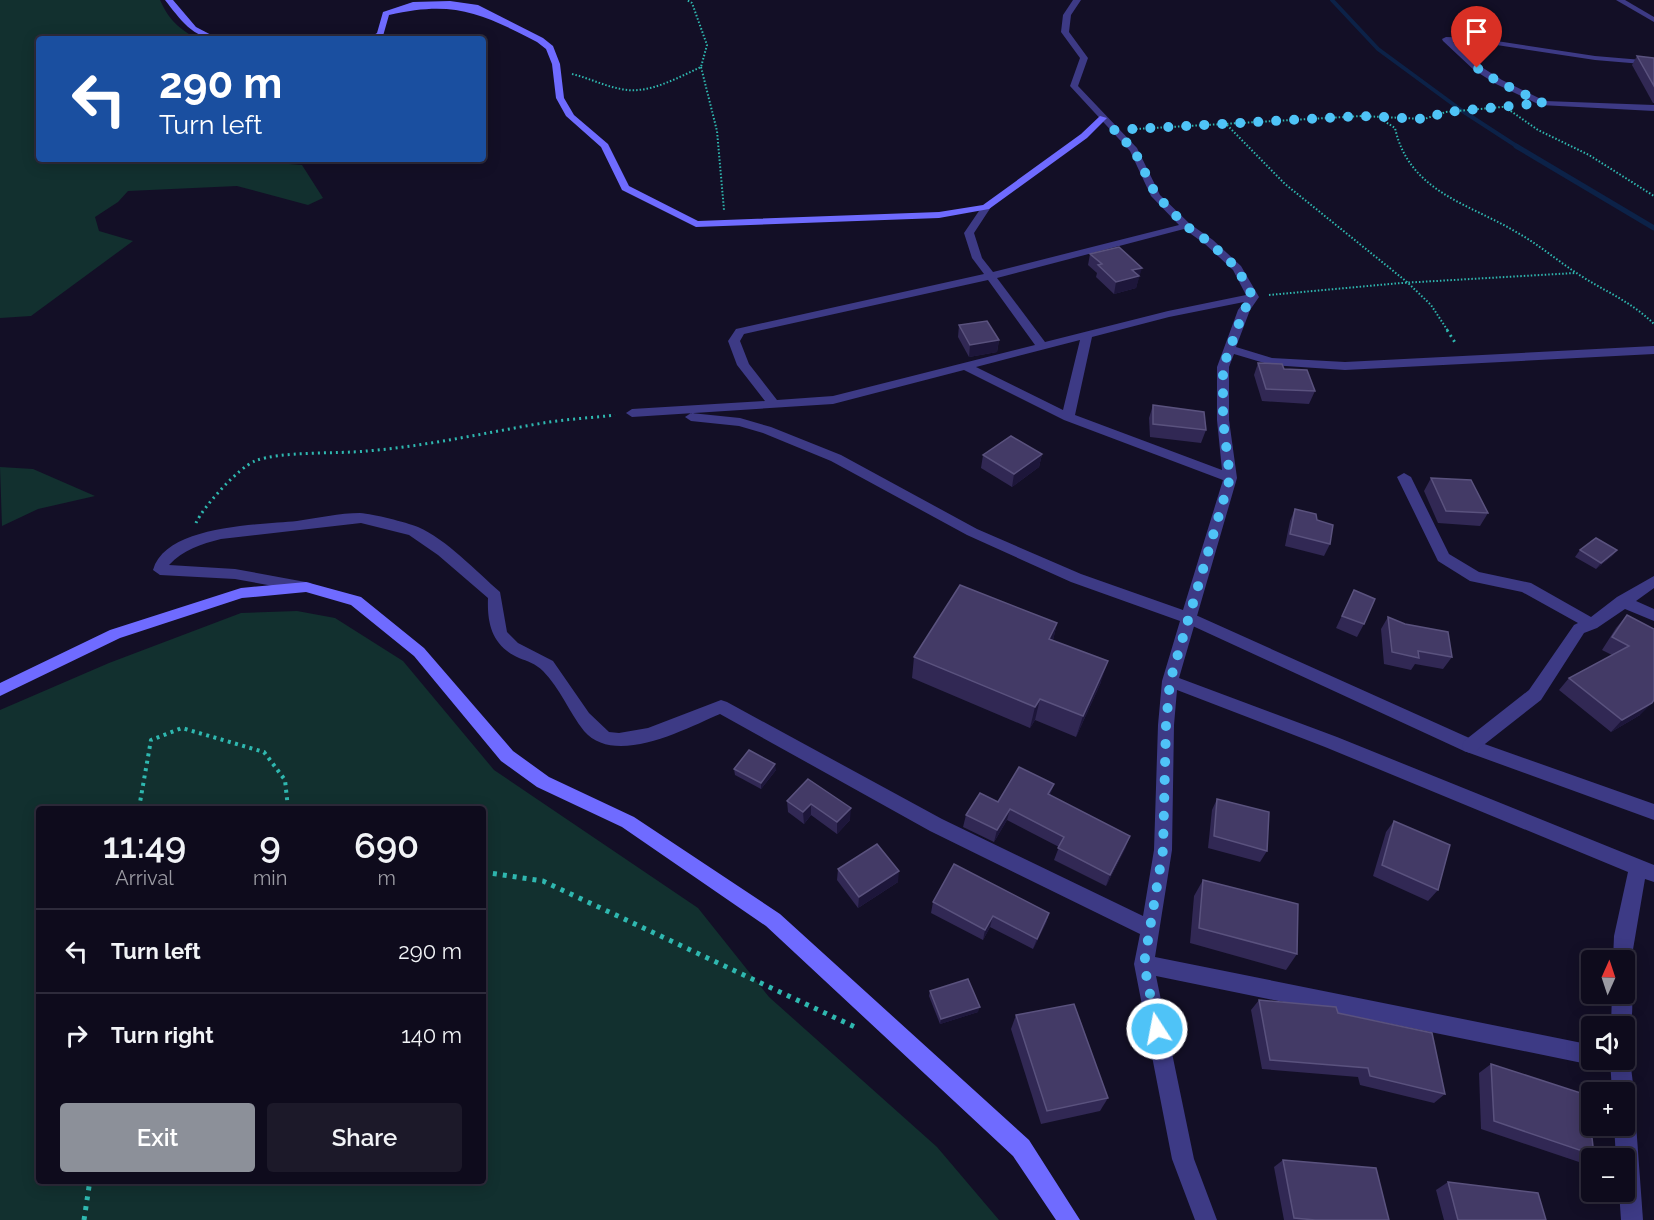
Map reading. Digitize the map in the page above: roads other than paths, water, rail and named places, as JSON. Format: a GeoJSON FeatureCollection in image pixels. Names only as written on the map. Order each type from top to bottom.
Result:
{"type":"FeatureCollection","features":[{"type":"Feature","properties":{"kind":"street"},"geometry":{"type":"LineString","coordinates":[[169,0],[193,29],[208,36]]}},
{"type":"Feature","properties":{"kind":"street"},"geometry":{"type":"LineString","coordinates":[[1077,0],[1066,15],[1065,32],[1084,58],[1074,86],[1134,150],[1156,195],[1186,226],[1209,242],[1237,268],[1253,297]]}},
{"type":"Feature","properties":{"kind":"street"},"geometry":{"type":"LineString","coordinates":[[1620,0],[1654,20]]}},
{"type":"Feature","properties":{"kind":"street"},"geometry":{"type":"LineString","coordinates":[[376,36],[380,34],[386,15],[399,8],[413,4],[450,3],[475,7],[540,40],[550,48],[557,72],[560,98],[570,116],[604,146],[625,189],[696,224],[939,215],[986,207]]}},
{"type":"Feature","properties":{"kind":"street"},"geometry":{"type":"LineString","coordinates":[[1654,63],[1595,58],[1477,40],[1446,39],[1477,68],[1499,82],[1543,103],[1654,108]]}},
{"type":"Feature","properties":{"kind":"street"},"geometry":{"type":"LineString","coordinates":[[1042,346],[977,258],[969,233],[986,207],[1084,136],[1103,118]]}},
{"type":"Feature","properties":{"kind":"street"},"geometry":{"type":"LineString","coordinates":[[774,404],[743,364],[734,341],[740,331],[991,276],[1186,226]]}},
{"type":"Feature","properties":{"kind":"street"},"geometry":{"type":"LineString","coordinates":[[1253,297],[1168,314],[833,400],[632,413],[710,418],[740,422],[767,430],[836,458],[972,532],[1076,578],[1189,618],[1470,746],[1654,812]]}},
{"type":"Feature","properties":{"kind":"street"},"geometry":{"type":"LineString","coordinates":[[1206,1220],[1183,1160],[1144,964],[1163,850],[1166,725],[1170,681],[1230,478],[1223,420],[1223,367],[1244,310],[1253,297]]}},
{"type":"Feature","properties":{"kind":"street"},"geometry":{"type":"LineString","coordinates":[[1068,417],[1087,336]]}},
{"type":"Feature","properties":{"kind":"street"},"geometry":{"type":"LineString","coordinates":[[1230,349],[1271,361],[1345,366],[1654,350]]}},
{"type":"Feature","properties":{"kind":"street"},"geometry":{"type":"LineString","coordinates":[[965,366],[1068,417],[1230,478]]}},
{"type":"Feature","properties":{"kind":"street"},"geometry":{"type":"LineString","coordinates":[[1404,477],[1443,556],[1475,577],[1526,587],[1592,624]]}},
{"type":"Feature","properties":{"kind":"street"},"geometry":{"type":"LineString","coordinates":[[1069,1220],[1021,1148],[773,920],[628,822],[543,782],[507,756],[419,652],[356,601],[306,587],[235,574],[160,570],[162,563],[174,552],[197,540],[221,534],[361,518],[414,531],[443,551],[495,596],[495,617],[500,635],[512,648],[547,664],[592,728],[606,739],[626,740],[672,726],[721,707],[936,825],[1150,930]]}},
{"type":"Feature","properties":{"kind":"street"},"geometry":{"type":"LineString","coordinates":[[1470,746],[1535,694],[1579,629],[1592,624],[1622,601],[1654,581]]}},
{"type":"Feature","properties":{"kind":"street"},"geometry":{"type":"LineString","coordinates":[[0,690],[115,634],[241,593],[306,587]]}},
{"type":"Feature","properties":{"kind":"street"},"geometry":{"type":"LineString","coordinates":[[1622,601],[1654,615]]}},
{"type":"Feature","properties":{"kind":"street"},"geometry":{"type":"LineString","coordinates":[[1170,681],[1331,742],[1646,870],[1624,936],[1623,950]]}},
{"type":"Feature","properties":{"kind":"street"},"geometry":{"type":"LineString","coordinates":[[1144,964],[1581,1053]]}},
{"type":"Feature","properties":{"kind":"street"},"geometry":{"type":"LineString","coordinates":[[1626,1136],[1632,1220]]}},
{"type":"Feature","properties":{"kind":"waterway"},"geometry":{"type":"LineString","coordinates":[[1332,0],[1378,49],[1461,110],[1518,147]]}},
{"type":"Feature","properties":{"kind":"waterway"},"geometry":{"type":"LineString","coordinates":[[1516,146],[1654,228]]}}]}
